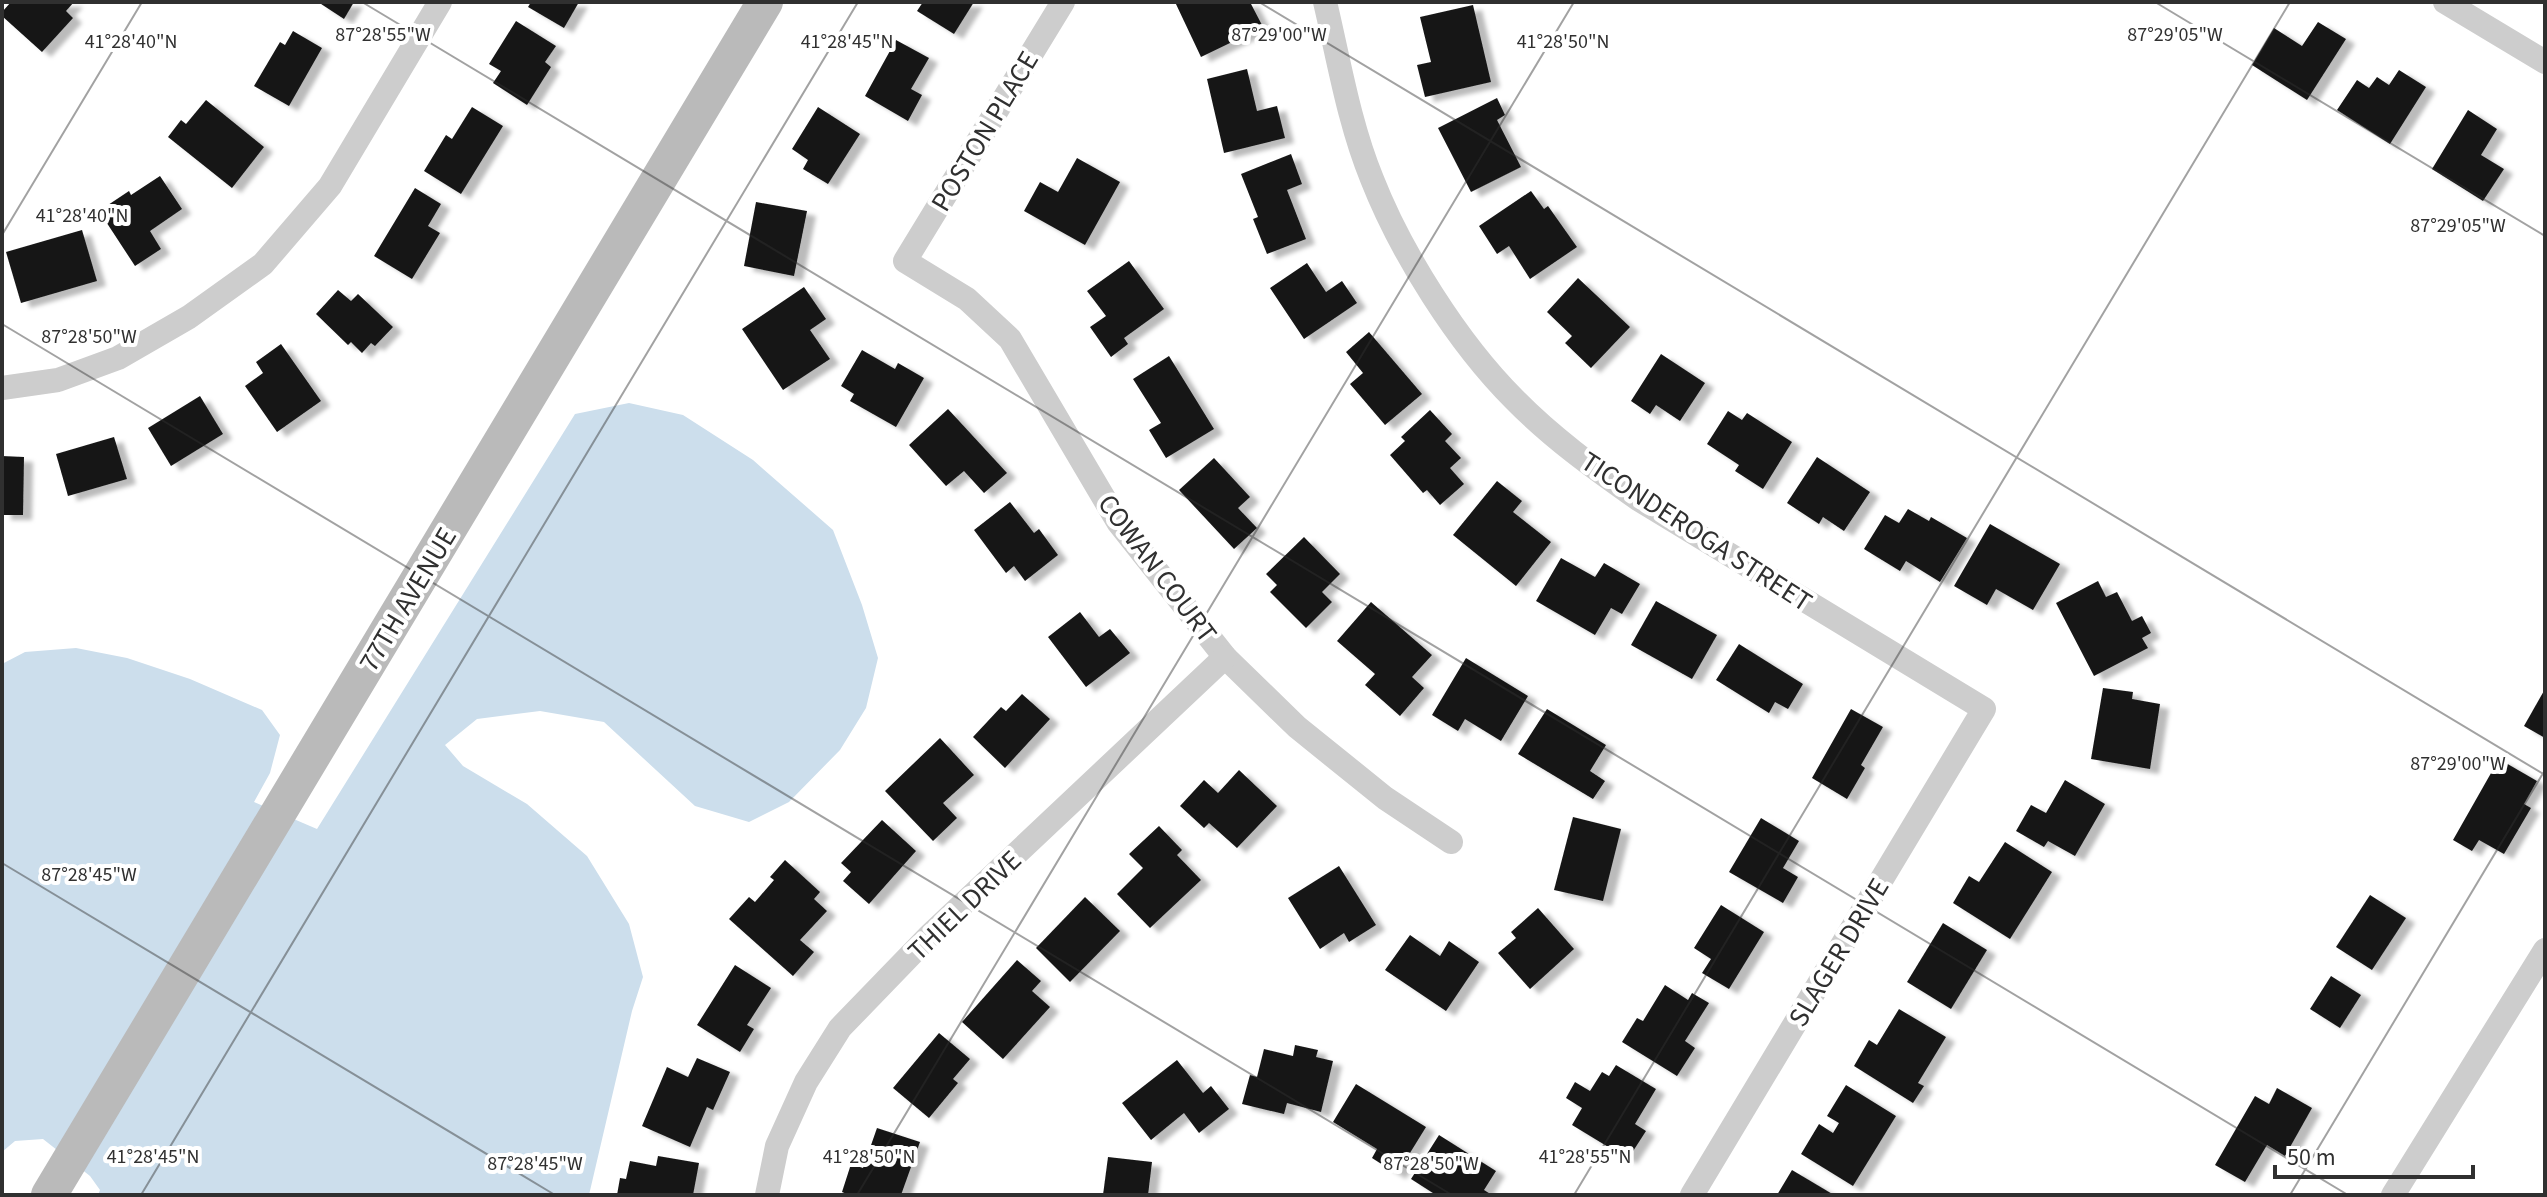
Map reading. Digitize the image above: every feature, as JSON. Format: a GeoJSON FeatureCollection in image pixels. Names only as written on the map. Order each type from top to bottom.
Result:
{"type":"FeatureCollection","features":[{"type":"Feature","properties":{"kind":"street"},"geometry":{"type":"LineString","coordinates":[[2,388],[58,380],[118,358],[189,317],[263,264],[330,186],[440,2]]}},
{"type":"Feature","properties":{"kind":"street","name":"77TH AVENUE"},"geometry":{"type":"LineString","coordinates":[[56,1183],[765,2]]}},
{"type":"Feature","properties":{"kind":"street","name":"POSTON PLACE"},"geometry":{"type":"LineString","coordinates":[[905,261],[1063,2]]}},
{"type":"Feature","properties":{"kind":"street","name":"TICONDEROGA STREET"},"geometry":{"type":"LineString","coordinates":[[1325,2],[1350,114],[1372,180],[1407,250],[1457,334],[1514,399],[1586,462],[1638,499],[1984,709]]}},
{"type":"Feature","properties":{"kind":"street"},"geometry":{"type":"LineString","coordinates":[[2445,2],[2545,62]]}},
{"type":"Feature","properties":{"kind":"street","name":"COWAN COURT"},"geometry":{"type":"LineString","coordinates":[[905,261],[967,299],[1010,339],[1118,522],[1225,657],[1297,727],[1385,798],[1451,842]]}},
{"type":"Feature","properties":{"kind":"street","name":"THIEL DRIVE"},"geometry":{"type":"LineString","coordinates":[[767,1195],[777,1146],[806,1082],[840,1028],[928,937],[1225,657]]}},
{"type":"Feature","properties":{"kind":"street","name":"SLAGER DRIVE"},"geometry":{"type":"LineString","coordinates":[[1692,1195],[1984,709]]}},
{"type":"Feature","properties":{"kind":"street"},"geometry":{"type":"LineString","coordinates":[[2393,1195],[2545,950]]}},
{"type":"Feature","properties":{"kind":"water"},"geometry":{"type":"Polygon","coordinates":[[[629,403],[683,415],[753,460],[833,530],[862,605],[878,658],[866,708],[840,750],[789,802],[749,822],[695,806],[604,722],[540,711],[477,719],[445,745],[463,766],[527,804],[587,856],[629,924],[643,977],[632,1011],[589,1195],[98,1195],[100,1190],[90,1176],[43,1139],[15,1141],[2,1152],[2,664],[25,652],[76,648],[127,658],[190,679],[262,710],[280,735],[270,773],[254,802],[317,829],[575,414],[629,403]]]}},
{"type":"Feature","properties":{"kind":"building"},"geometry":{"type":"Polygon","coordinates":[[[11,2],[74,2],[66,11],[73,18],[42,52],[2,16],[11,2]]]}},
{"type":"Feature","properties":{"kind":"building"},"geometry":{"type":"Polygon","coordinates":[[[318,2],[354,2],[344,19],[318,2]]]}},
{"type":"Feature","properties":{"kind":"building"},"geometry":{"type":"Polygon","coordinates":[[[531,2],[579,2],[564,28],[528,7],[531,2]]]}},
{"type":"Feature","properties":{"kind":"building"},"geometry":{"type":"Polygon","coordinates":[[[923,2],[974,2],[954,34],[917,11],[923,2]]]}},
{"type":"Feature","properties":{"kind":"building"},"geometry":{"type":"Polygon","coordinates":[[[1175,2],[1250,2],[1263,27],[1201,57],[1175,2]]]}},
{"type":"Feature","properties":{"kind":"building"},"geometry":{"type":"Polygon","coordinates":[[[1473,5],[1491,82],[1425,97],[1417,65],[1431,62],[1420,17],[1473,5]]]}},
{"type":"Feature","properties":{"kind":"building"},"geometry":{"type":"Polygon","coordinates":[[[516,21],[556,46],[545,62],[551,67],[527,105],[493,83],[501,71],[489,64],[516,21]]]}},
{"type":"Feature","properties":{"kind":"building"},"geometry":{"type":"Polygon","coordinates":[[[2318,22],[2346,39],[2307,100],[2252,65],[2274,28],[2302,46],[2318,22]]]}},
{"type":"Feature","properties":{"kind":"building"},"geometry":{"type":"Polygon","coordinates":[[[293,31],[322,48],[289,106],[254,86],[280,42],[285,45],[293,31]]]}},
{"type":"Feature","properties":{"kind":"building"},"geometry":{"type":"Polygon","coordinates":[[[896,40],[929,58],[911,89],[922,95],[908,121],[865,96],[896,40]]]}},
{"type":"Feature","properties":{"kind":"building"},"geometry":{"type":"Polygon","coordinates":[[[1247,69],[1257,111],[1277,106],[1285,138],[1224,153],[1207,79],[1247,69]]]}},
{"type":"Feature","properties":{"kind":"building"},"geometry":{"type":"Polygon","coordinates":[[[2399,70],[2426,87],[2390,144],[2337,110],[2357,80],[2369,88],[2377,77],[2389,85],[2399,70]]]}},
{"type":"Feature","properties":{"kind":"building"},"geometry":{"type":"Polygon","coordinates":[[[1497,98],[1505,115],[1497,120],[1521,167],[1471,192],[1438,128],[1497,98]]]}},
{"type":"Feature","properties":{"kind":"building"},"geometry":{"type":"Polygon","coordinates":[[[206,100],[264,147],[232,188],[168,137],[181,120],[186,124],[206,100]]]}},
{"type":"Feature","properties":{"kind":"building"},"geometry":{"type":"Polygon","coordinates":[[[472,107],[503,126],[461,194],[424,171],[446,135],[452,139],[472,107]]]}},
{"type":"Feature","properties":{"kind":"building"},"geometry":{"type":"Polygon","coordinates":[[[818,107],[860,134],[828,184],[803,169],[808,160],[792,149],[818,107]]]}},
{"type":"Feature","properties":{"kind":"building"},"geometry":{"type":"Polygon","coordinates":[[[2468,110],[2497,129],[2481,155],[2504,169],[2483,201],[2432,169],[2468,110]]]}},
{"type":"Feature","properties":{"kind":"building"},"geometry":{"type":"Polygon","coordinates":[[[1291,154],[1302,184],[1287,190],[1306,239],[1267,254],[1253,219],[1258,217],[1241,174],[1291,154]]]}},
{"type":"Feature","properties":{"kind":"building"},"geometry":{"type":"Polygon","coordinates":[[[1077,158],[1120,182],[1085,245],[1024,211],[1040,182],[1058,192],[1077,158]]]}},
{"type":"Feature","properties":{"kind":"building"},"geometry":{"type":"Polygon","coordinates":[[[160,176],[182,209],[150,231],[161,249],[135,266],[99,211],[129,191],[131,195],[160,176]]]}},
{"type":"Feature","properties":{"kind":"building"},"geometry":{"type":"Polygon","coordinates":[[[415,188],[441,204],[428,226],[440,233],[412,279],[374,256],[415,188]]]}},
{"type":"Feature","properties":{"kind":"building"},"geometry":{"type":"Polygon","coordinates":[[[1531,191],[1544,209],[1548,206],[1577,247],[1530,279],[1509,246],[1497,254],[1479,226],[1531,191]]]}},
{"type":"Feature","properties":{"kind":"building"},"geometry":{"type":"Polygon","coordinates":[[[756,202],[807,211],[794,276],[744,266],[756,202]]]}},
{"type":"Feature","properties":{"kind":"building"},"geometry":{"type":"Polygon","coordinates":[[[82,230],[97,281],[21,303],[6,252],[82,230]]]}},
{"type":"Feature","properties":{"kind":"building"},"geometry":{"type":"Polygon","coordinates":[[[1129,261],[1164,309],[1124,338],[1128,344],[1111,357],[1090,327],[1106,316],[1087,291],[1129,261]]]}},
{"type":"Feature","properties":{"kind":"building"},"geometry":{"type":"Polygon","coordinates":[[[1307,263],[1326,292],[1342,281],[1357,303],[1304,339],[1270,288],[1307,263]]]}},
{"type":"Feature","properties":{"kind":"building"},"geometry":{"type":"Polygon","coordinates":[[[1578,278],[1630,327],[1591,368],[1565,343],[1572,336],[1547,312],[1578,278]]]}},
{"type":"Feature","properties":{"kind":"building"},"geometry":{"type":"Polygon","coordinates":[[[804,287],[826,319],[810,330],[830,359],[783,390],[742,329],[804,287]]]}},
{"type":"Feature","properties":{"kind":"building"},"geometry":{"type":"Polygon","coordinates":[[[338,290],[351,301],[358,294],[393,327],[375,346],[371,343],[362,353],[351,342],[348,345],[316,314],[338,290]]]}},
{"type":"Feature","properties":{"kind":"building"},"geometry":{"type":"Polygon","coordinates":[[[1369,332],[1422,394],[1385,425],[1350,384],[1363,373],[1346,352],[1369,332]]]}},
{"type":"Feature","properties":{"kind":"building"},"geometry":{"type":"Polygon","coordinates":[[[281,344],[321,401],[277,432],[245,386],[263,373],[256,362],[281,344]]]}},
{"type":"Feature","properties":{"kind":"building"},"geometry":{"type":"Polygon","coordinates":[[[862,350],[895,369],[898,363],[924,378],[896,427],[850,401],[854,394],[841,386],[862,350]]]}},
{"type":"Feature","properties":{"kind":"building"},"geometry":{"type":"Polygon","coordinates":[[[1661,354],[1705,383],[1680,421],[1656,405],[1650,414],[1631,401],[1661,354]]]}},
{"type":"Feature","properties":{"kind":"building"},"geometry":{"type":"Polygon","coordinates":[[[1169,356],[1214,429],[1166,458],[1149,430],[1161,423],[1133,379],[1169,356]]]}},
{"type":"Feature","properties":{"kind":"building"},"geometry":{"type":"Polygon","coordinates":[[[200,396],[223,434],[171,466],[148,428],[200,396]]]}},
{"type":"Feature","properties":{"kind":"building"},"geometry":{"type":"Polygon","coordinates":[[[948,409],[1007,473],[984,493],[964,471],[946,486],[909,445],[948,409]]]}},
{"type":"Feature","properties":{"kind":"building"},"geometry":{"type":"Polygon","coordinates":[[[1430,410],[1452,434],[1445,441],[1461,458],[1450,468],[1464,484],[1440,505],[1427,490],[1423,493],[1390,455],[1405,441],[1401,437],[1430,410]]]}},
{"type":"Feature","properties":{"kind":"building"},"geometry":{"type":"Polygon","coordinates":[[[1728,411],[1742,420],[1747,413],[1792,442],[1763,489],[1735,471],[1739,465],[1707,444],[1728,411]]]}},
{"type":"Feature","properties":{"kind":"building"},"geometry":{"type":"Polygon","coordinates":[[[114,437],[127,479],[68,496],[56,454],[114,437]]]}},
{"type":"Feature","properties":{"kind":"building"},"geometry":{"type":"Polygon","coordinates":[[[2,456],[24,457],[23,515],[2,515],[2,456]]]}},
{"type":"Feature","properties":{"kind":"building"},"geometry":{"type":"Polygon","coordinates":[[[1817,457],[1870,492],[1844,531],[1823,517],[1819,524],[1787,503],[1817,457]]]}},
{"type":"Feature","properties":{"kind":"building"},"geometry":{"type":"Polygon","coordinates":[[[1214,458],[1250,497],[1238,508],[1257,528],[1234,549],[1179,490],[1214,458]]]}},
{"type":"Feature","properties":{"kind":"building"},"geometry":{"type":"Polygon","coordinates":[[[1497,481],[1522,501],[1513,512],[1551,542],[1516,586],[1453,535],[1497,481]]]}},
{"type":"Feature","properties":{"kind":"building"},"geometry":{"type":"Polygon","coordinates":[[[1010,502],[1034,533],[1039,529],[1058,555],[1025,581],[1014,566],[1006,573],[974,530],[1010,502]]]}},
{"type":"Feature","properties":{"kind":"building"},"geometry":{"type":"Polygon","coordinates":[[[1908,509],[1929,521],[1931,517],[1967,538],[1940,582],[1906,561],[1900,571],[1864,549],[1885,515],[1899,523],[1908,509]]]}},
{"type":"Feature","properties":{"kind":"building"},"geometry":{"type":"Polygon","coordinates":[[[1990,524],[2060,564],[2033,610],[1996,589],[1987,605],[1954,586],[1990,524]]]}},
{"type":"Feature","properties":{"kind":"building"},"geometry":{"type":"Polygon","coordinates":[[[1304,537],[1340,574],[1322,592],[1332,602],[1306,628],[1270,592],[1277,585],[1266,574],[1304,537]]]}},
{"type":"Feature","properties":{"kind":"building"},"geometry":{"type":"Polygon","coordinates":[[[1561,558],[1595,577],[1604,563],[1640,584],[1622,614],[1611,608],[1595,635],[1536,601],[1561,558]]]}},
{"type":"Feature","properties":{"kind":"building"},"geometry":{"type":"Polygon","coordinates":[[[2098,581],[2106,597],[2117,592],[2132,621],[2142,616],[2151,633],[2142,638],[2148,648],[2094,676],[2056,603],[2098,581]]]}},
{"type":"Feature","properties":{"kind":"building"},"geometry":{"type":"Polygon","coordinates":[[[1656,601],[1717,635],[1692,679],[1631,645],[1656,601]]]}},
{"type":"Feature","properties":{"kind":"building"},"geometry":{"type":"Polygon","coordinates":[[[1371,602],[1432,655],[1412,677],[1424,688],[1400,716],[1365,685],[1375,674],[1337,641],[1371,602]]]}},
{"type":"Feature","properties":{"kind":"building"},"geometry":{"type":"Polygon","coordinates":[[[1080,612],[1099,637],[1110,629],[1130,653],[1086,687],[1048,637],[1080,612]]]}},
{"type":"Feature","properties":{"kind":"building"},"geometry":{"type":"Polygon","coordinates":[[[1739,644],[1803,684],[1788,709],[1775,702],[1769,713],[1716,680],[1739,644]]]}},
{"type":"Feature","properties":{"kind":"building"},"geometry":{"type":"Polygon","coordinates":[[[1466,658],[1528,696],[1501,741],[1465,719],[1458,731],[1432,715],[1466,658]]]}},
{"type":"Feature","properties":{"kind":"building"},"geometry":{"type":"Polygon","coordinates":[[[2103,688],[2133,692],[2132,699],[2160,704],[2150,769],[2091,759],[2103,688]]]}},
{"type":"Feature","properties":{"kind":"building"},"geometry":{"type":"Polygon","coordinates":[[[2545,689],[2545,738],[2524,726],[2545,689]]]}},
{"type":"Feature","properties":{"kind":"building"},"geometry":{"type":"Polygon","coordinates":[[[1022,694],[1050,719],[1005,768],[973,737],[1001,707],[1006,711],[1022,694]]]}},
{"type":"Feature","properties":{"kind":"building"},"geometry":{"type":"Polygon","coordinates":[[[1547,709],[1606,745],[1590,771],[1605,781],[1593,799],[1518,754],[1547,709]]]}},
{"type":"Feature","properties":{"kind":"building"},"geometry":{"type":"Polygon","coordinates":[[[1851,709],[1883,727],[1861,765],[1865,768],[1847,799],[1812,778],[1851,709]]]}},
{"type":"Feature","properties":{"kind":"building"},"geometry":{"type":"Polygon","coordinates":[[[940,738],[974,775],[943,803],[957,818],[933,841],[885,791],[940,738]]]}},
{"type":"Feature","properties":{"kind":"building"},"geometry":{"type":"Polygon","coordinates":[[[2499,759],[2537,781],[2524,804],[2531,808],[2504,854],[2479,840],[2472,851],[2453,840],[2499,759]]]}},
{"type":"Feature","properties":{"kind":"building"},"geometry":{"type":"Polygon","coordinates":[[[1239,770],[1277,806],[1237,848],[1209,823],[1204,828],[1180,806],[1204,780],[1218,793],[1239,770]]]}},
{"type":"Feature","properties":{"kind":"building"},"geometry":{"type":"Polygon","coordinates":[[[2065,780],[2105,804],[2075,856],[2048,841],[2044,847],[2016,831],[2031,805],[2046,813],[2065,780]]]}},
{"type":"Feature","properties":{"kind":"building"},"geometry":{"type":"Polygon","coordinates":[[[1573,817],[1621,829],[1603,901],[1554,890],[1573,817]]]}},
{"type":"Feature","properties":{"kind":"building"},"geometry":{"type":"Polygon","coordinates":[[[1761,818],[1799,841],[1783,868],[1798,877],[1783,903],[1729,872],[1761,818]]]}},
{"type":"Feature","properties":{"kind":"building"},"geometry":{"type":"Polygon","coordinates":[[[882,820],[916,851],[869,904],[843,881],[851,872],[841,863],[882,820]]]}},
{"type":"Feature","properties":{"kind":"building"},"geometry":{"type":"Polygon","coordinates":[[[1159,826],[1182,850],[1177,855],[1201,880],[1150,928],[1117,894],[1143,868],[1129,854],[1159,826]]]}},
{"type":"Feature","properties":{"kind":"building"},"geometry":{"type":"Polygon","coordinates":[[[2005,842],[2052,872],[2010,939],[1953,903],[1969,876],[1979,882],[2005,842]]]}},
{"type":"Feature","properties":{"kind":"building"},"geometry":{"type":"Polygon","coordinates":[[[785,860],[820,892],[814,899],[827,911],[800,940],[814,952],[793,976],[729,919],[749,897],[755,902],[774,880],[770,877],[785,860]]]}},
{"type":"Feature","properties":{"kind":"building"},"geometry":{"type":"Polygon","coordinates":[[[1339,866],[1376,925],[1349,942],[1344,933],[1320,949],[1288,898],[1339,866]]]}},
{"type":"Feature","properties":{"kind":"building"},"geometry":{"type":"Polygon","coordinates":[[[2370,895],[2406,918],[2372,970],[2336,947],[2370,895]]]}},
{"type":"Feature","properties":{"kind":"building"},"geometry":{"type":"Polygon","coordinates":[[[1085,897],[1120,931],[1070,982],[1036,948],[1085,897]]]}},
{"type":"Feature","properties":{"kind":"building"},"geometry":{"type":"Polygon","coordinates":[[[1721,905],[1764,932],[1729,989],[1702,973],[1711,959],[1694,948],[1721,905]]]}},
{"type":"Feature","properties":{"kind":"building"},"geometry":{"type":"Polygon","coordinates":[[[1538,908],[1574,949],[1530,989],[1498,953],[1516,938],[1511,932],[1538,908]]]}},
{"type":"Feature","properties":{"kind":"building"},"geometry":{"type":"Polygon","coordinates":[[[1943,923],[1987,950],[1951,1009],[1907,982],[1943,923]]]}},
{"type":"Feature","properties":{"kind":"building"},"geometry":{"type":"Polygon","coordinates":[[[1410,935],[1440,956],[1449,941],[1479,962],[1446,1011],[1385,970],[1410,935]]]}},
{"type":"Feature","properties":{"kind":"building"},"geometry":{"type":"Polygon","coordinates":[[[1017,960],[1041,981],[1032,991],[1050,1007],[1003,1059],[962,1022],[1017,960]]]}},
{"type":"Feature","properties":{"kind":"building"},"geometry":{"type":"Polygon","coordinates":[[[735,965],[771,988],[747,1025],[754,1029],[740,1052],[697,1025],[735,965]]]}},
{"type":"Feature","properties":{"kind":"building"},"geometry":{"type":"Polygon","coordinates":[[[2331,976],[2361,995],[2340,1028],[2310,1009],[2331,976]]]}},
{"type":"Feature","properties":{"kind":"building"},"geometry":{"type":"Polygon","coordinates":[[[1665,985],[1688,1000],[1692,993],[1709,1003],[1685,1041],[1695,1048],[1677,1076],[1622,1042],[1637,1018],[1643,1021],[1665,985]]]}},
{"type":"Feature","properties":{"kind":"building"},"geometry":{"type":"Polygon","coordinates":[[[1899,1009],[1946,1037],[1918,1083],[1924,1086],[1913,1103],[1854,1066],[1869,1040],[1877,1045],[1899,1009]]]}},
{"type":"Feature","properties":{"kind":"building"},"geometry":{"type":"Polygon","coordinates":[[[939,1033],[970,1059],[953,1079],[958,1083],[929,1118],[893,1088],[939,1033]]]}},
{"type":"Feature","properties":{"kind":"building"},"geometry":{"type":"Polygon","coordinates":[[[1295,1045],[1318,1050],[1316,1057],[1333,1061],[1321,1112],[1287,1103],[1284,1114],[1242,1104],[1250,1075],[1257,1077],[1264,1049],[1293,1056],[1295,1045]]]}},
{"type":"Feature","properties":{"kind":"building"},"geometry":{"type":"Polygon","coordinates":[[[697,1058],[730,1072],[713,1110],[707,1107],[690,1147],[642,1126],[667,1067],[688,1077],[697,1058]]]}},
{"type":"Feature","properties":{"kind":"building"},"geometry":{"type":"Polygon","coordinates":[[[1177,1060],[1203,1093],[1211,1086],[1229,1109],[1199,1133],[1184,1113],[1151,1140],[1122,1103],[1177,1060]]]}},
{"type":"Feature","properties":{"kind":"building"},"geometry":{"type":"Polygon","coordinates":[[[1616,1065],[1656,1089],[1635,1124],[1646,1131],[1628,1159],[1572,1125],[1582,1108],[1566,1098],[1575,1082],[1590,1091],[1602,1072],[1609,1076],[1616,1065]]]}},
{"type":"Feature","properties":{"kind":"building"},"geometry":{"type":"Polygon","coordinates":[[[1356,1084],[1426,1127],[1397,1174],[1372,1158],[1377,1149],[1333,1122],[1356,1084]]]}},
{"type":"Feature","properties":{"kind":"building"},"geometry":{"type":"Polygon","coordinates":[[[1846,1085],[1896,1116],[1853,1186],[1801,1154],[1819,1124],[1833,1133],[1839,1123],[1827,1116],[1846,1085]]]}},
{"type":"Feature","properties":{"kind":"building"},"geometry":{"type":"Polygon","coordinates":[[[2277,1088],[2312,1108],[2285,1156],[2267,1145],[2245,1182],[2215,1165],[2255,1096],[2269,1104],[2277,1088]]]}},
{"type":"Feature","properties":{"kind":"building"},"geometry":{"type":"Polygon","coordinates":[[[877,1128],[920,1142],[901,1195],[849,1195],[842,1192],[851,1164],[863,1168],[877,1128]]]}},
{"type":"Feature","properties":{"kind":"building"},"geometry":{"type":"Polygon","coordinates":[[[1439,1135],[1496,1171],[1484,1190],[1492,1195],[1436,1195],[1411,1179],[1439,1135]]]}},
{"type":"Feature","properties":{"kind":"building"},"geometry":{"type":"Polygon","coordinates":[[[658,1156],[699,1163],[693,1195],[617,1195],[620,1178],[626,1179],[630,1161],[656,1166],[658,1156]]]}},
{"type":"Feature","properties":{"kind":"building"},"geometry":{"type":"Polygon","coordinates":[[[1108,1157],[1152,1162],[1148,1195],[1103,1195],[1108,1157]]]}},
{"type":"Feature","properties":{"kind":"building"},"geometry":{"type":"Polygon","coordinates":[[[1792,1170],[1834,1195],[1777,1195],[1792,1170]]]}}]}
